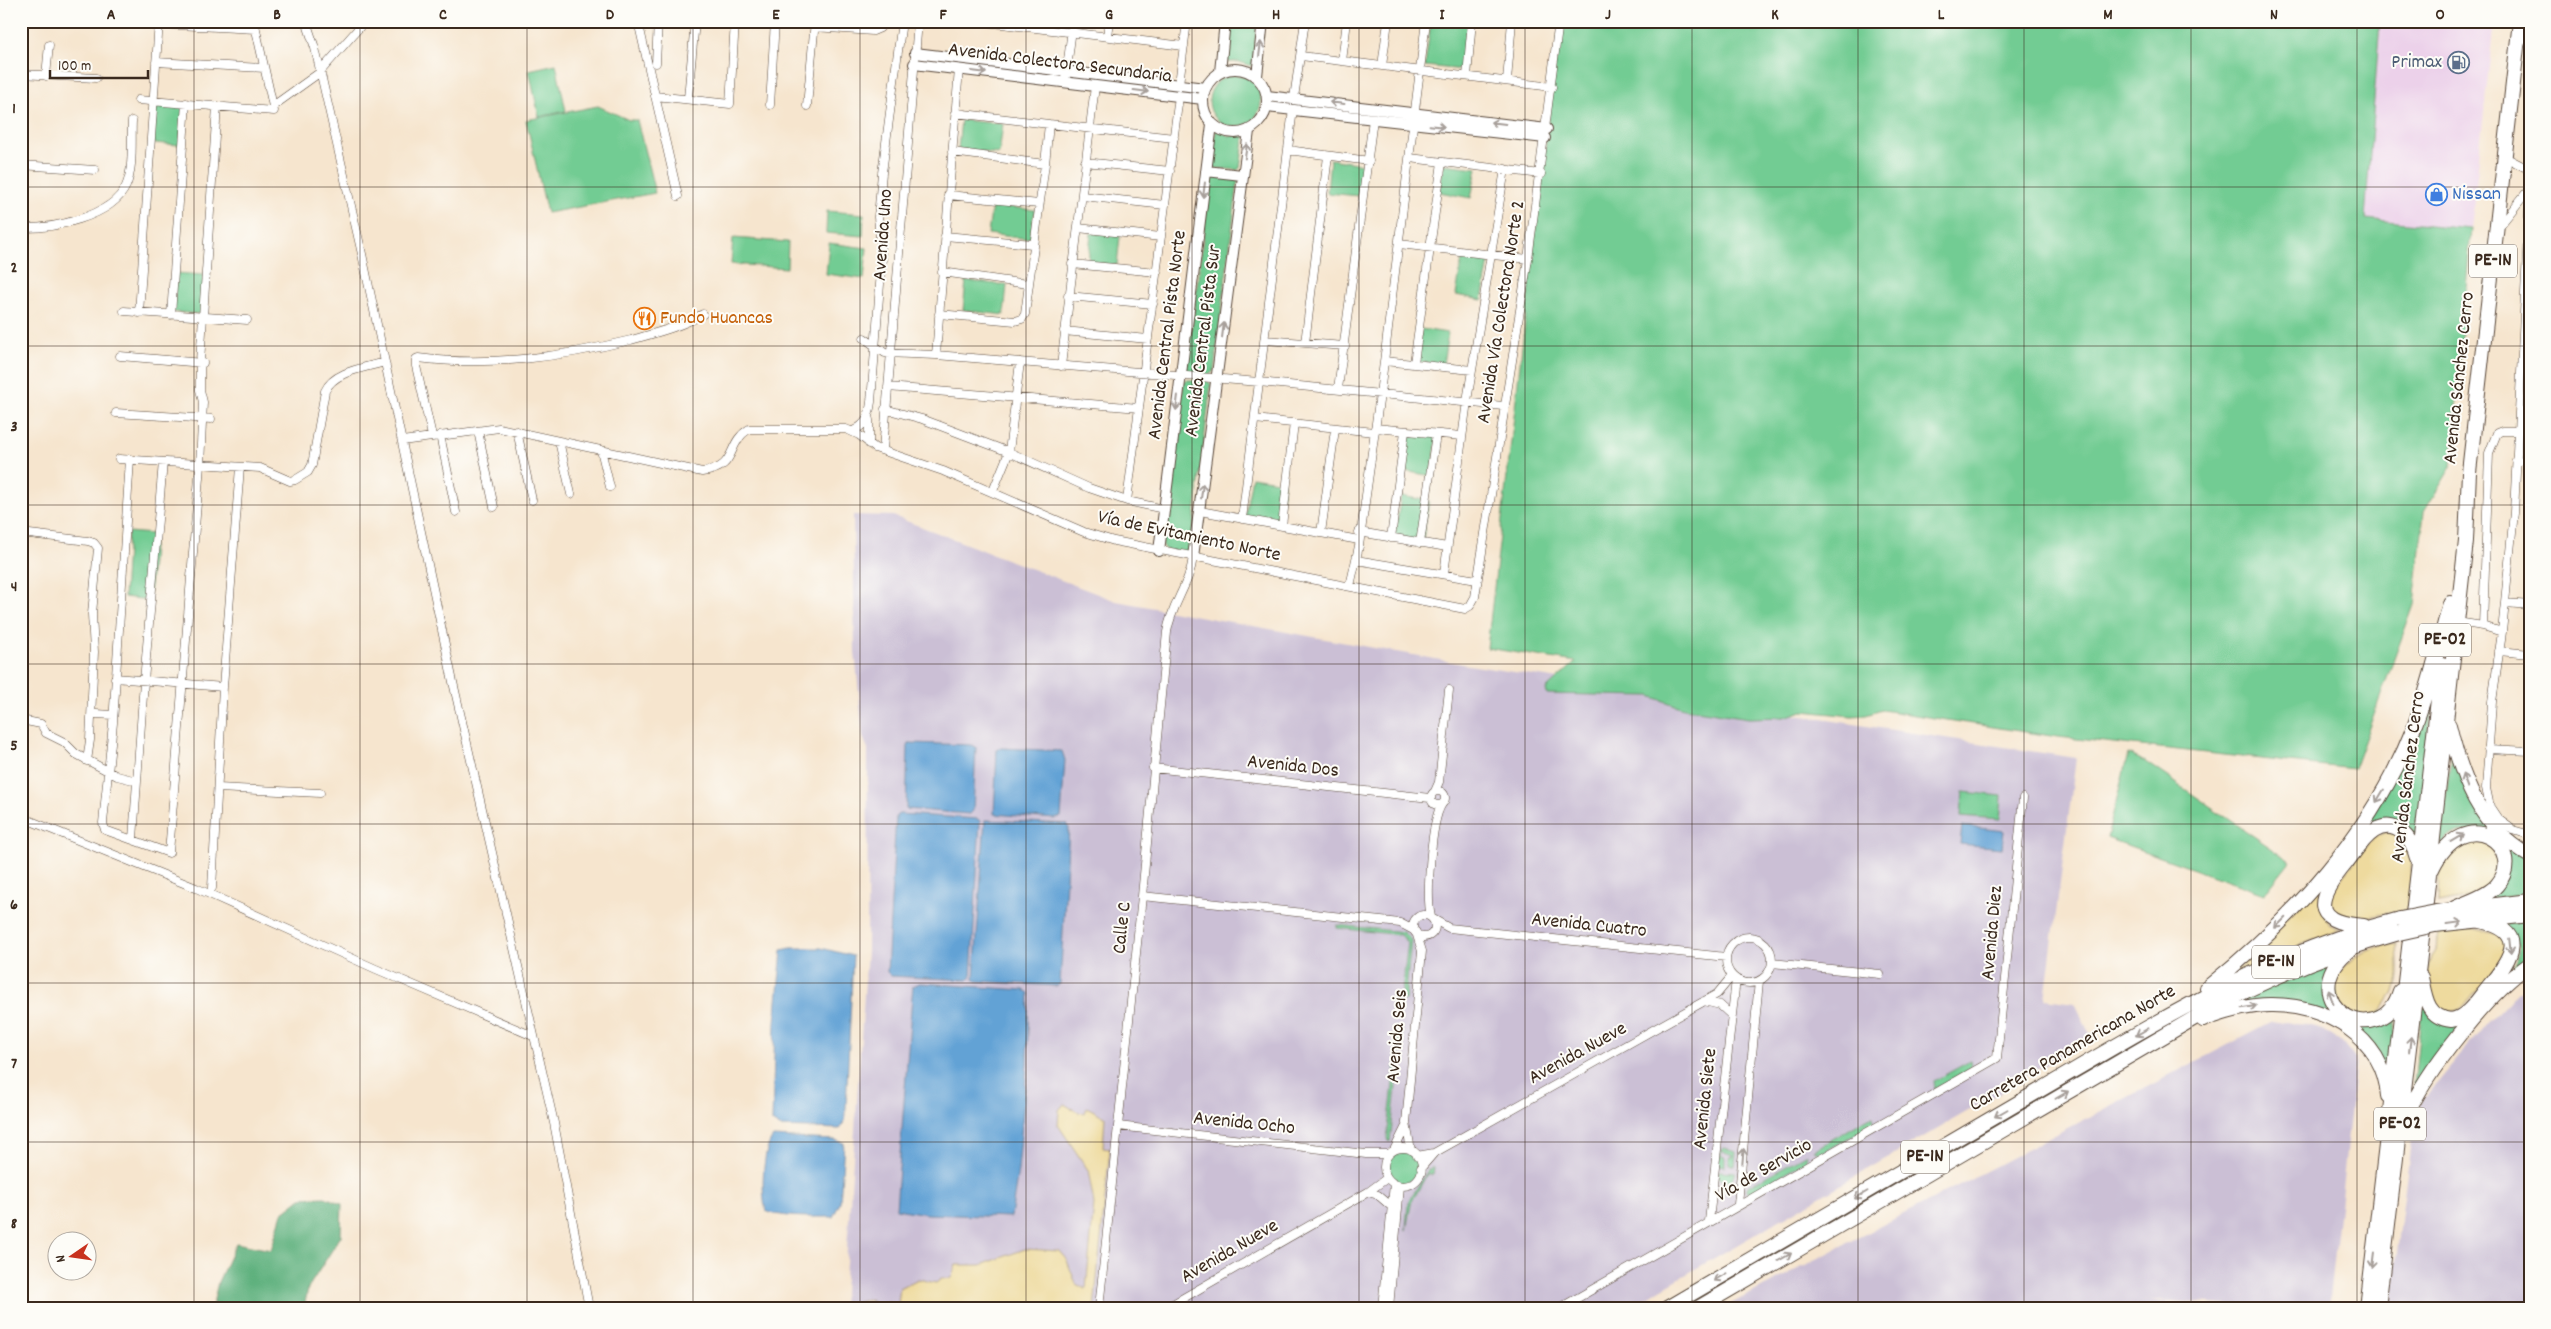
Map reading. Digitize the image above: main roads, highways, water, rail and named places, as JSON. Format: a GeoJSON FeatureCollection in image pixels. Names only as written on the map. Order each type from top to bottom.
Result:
{"type":"FeatureCollection","features":[{"type":"Feature","properties":{"kind":"highway","name":"Avenida Sánchez Cerro"},"geometry":{"type":"LineString","coordinates":[[2413,966],[2420,949],[2424,872],[2457,622],[2466,542],[2466,501],[2520,23]]}},
{"type":"Feature","properties":{"kind":"highway","name":"Avenida Sánchez Cerro"},"geometry":{"type":"LineString","coordinates":[[2413,966],[2456,541],[2466,501]]}},
{"type":"Feature","properties":{"kind":"highway"},"geometry":{"type":"LineString","coordinates":[[2184,1007],[2252,950],[2290,913],[2339,858],[2370,814],[2396,768],[2416,722],[2429,685],[2450,603]]}},
{"type":"Feature","properties":{"kind":"highway"},"geometry":{"type":"LineString","coordinates":[[2446,715],[2460,768],[2473,799],[2496,830],[2530,856]]}},
{"type":"Feature","properties":{"kind":"highway"},"geometry":{"type":"LineString","coordinates":[[2372,926],[2345,924],[2328,916],[2323,899],[2329,884],[2368,836],[2384,827],[2399,830],[2407,835],[2414,846],[2424,872],[2445,847],[2461,835],[2475,832],[2485,834],[2500,846],[2505,865],[2497,885],[2486,893],[2452,909]]}},
{"type":"Feature","properties":{"kind":"highway","name":"Carretera Panamericana Norte"},"geometry":{"type":"LineString","coordinates":[[1698,1308],[2170,1032],[2252,987],[2355,945],[2399,933],[2452,909],[2530,901]]}},
{"type":"Feature","properties":{"kind":"highway","name":"Carretera Panamericana Norte"},"geometry":{"type":"LineString","coordinates":[[1667,1308],[2184,1007],[2281,960],[2372,926],[2400,919],[2476,920],[2530,915]]}},
{"type":"Feature","properties":{"kind":"highway"},"geometry":{"type":"LineString","coordinates":[[2413,966],[2432,1012],[2448,1020],[2458,1018],[2464,1014],[2504,967],[2512,953],[2510,940],[2501,928],[2476,920]]}},
{"type":"Feature","properties":{"kind":"highway"},"geometry":{"type":"LineString","coordinates":[[2355,945],[2336,963],[2328,980],[2332,1003],[2342,1014],[2349,1018],[2365,1022],[2386,1014],[2396,1002],[2413,966]]}},
{"type":"Feature","properties":{"kind":"highway"},"geometry":{"type":"LineString","coordinates":[[2394,1129],[2432,1070],[2499,991],[2530,964]]}},
{"type":"Feature","properties":{"kind":"highway","name":"PE-02"},"geometry":{"type":"LineString","coordinates":[[2378,1308],[2394,1129],[2413,966]]}},
{"type":"Feature","properties":{"kind":"highway"},"geometry":{"type":"LineString","coordinates":[[2170,1032],[2239,1008],[2260,1005],[2299,1008],[2333,1019],[2365,1042],[2381,1064],[2386,1079],[2394,1129]]}},
{"type":"Feature","properties":{"kind":"highway","name":"PE-02"},"geometry":{"type":"LineString","coordinates":[[2367,1308],[2394,1129]]}},
{"type":"Feature","properties":{"kind":"highway"},"geometry":{"type":"LineString","coordinates":[[1912,1166],[1920,1178]]}},
{"type":"Feature","properties":{"kind":"water"},"geometry":{"type":"Polygon","coordinates":[[[910,743],[972,745],[976,747],[973,811],[970,814],[906,809],[908,746],[910,743]]]}},
{"type":"Feature","properties":{"kind":"water"},"geometry":{"type":"Polygon","coordinates":[[[1001,748],[1062,751],[1065,760],[1061,817],[1055,819],[994,814],[997,750],[1001,748]]]}},
{"type":"Feature","properties":{"kind":"water"},"geometry":{"type":"Polygon","coordinates":[[[899,814],[978,819],[980,821],[971,977],[968,980],[891,976],[887,972],[896,816],[899,814]]]}},
{"type":"Feature","properties":{"kind":"water"},"geometry":{"type":"Polygon","coordinates":[[[985,820],[1066,824],[1069,828],[1060,984],[1057,986],[976,981],[974,978],[985,820]]]}},
{"type":"Feature","properties":{"kind":"water"},"geometry":{"type":"Polygon","coordinates":[[[1962,826],[2004,831],[2002,848],[1960,844],[1962,826]]]}},
{"type":"Feature","properties":{"kind":"water"},"geometry":{"type":"Polygon","coordinates":[[[791,948],[821,948],[853,956],[846,1107],[845,1120],[840,1129],[779,1127],[772,1122],[775,1022],[782,950],[791,948]]]}},
{"type":"Feature","properties":{"kind":"water"},"geometry":{"type":"Polygon","coordinates":[[[920,983],[1024,990],[1029,993],[1027,1064],[1018,1170],[1011,1217],[927,1214],[896,1209],[913,986],[920,983]]]}},
{"type":"Feature","properties":{"kind":"water"},"geometry":{"type":"Polygon","coordinates":[[[773,1137],[835,1140],[844,1143],[840,1203],[833,1217],[789,1216],[766,1211],[763,1195],[765,1162],[769,1143],[773,1137]]]}},
{"type":"Feature","properties":{"kind":"place","name":"Primax"},"geometry":{"type":"Point","coordinates":[2458,63]}},
{"type":"Feature","properties":{"kind":"place","name":"Nissan"},"geometry":{"type":"Point","coordinates":[2436,195]}},
{"type":"Feature","properties":{"kind":"place","name":"Fundo Huancas"},"geometry":{"type":"Point","coordinates":[644,319]}}]}
